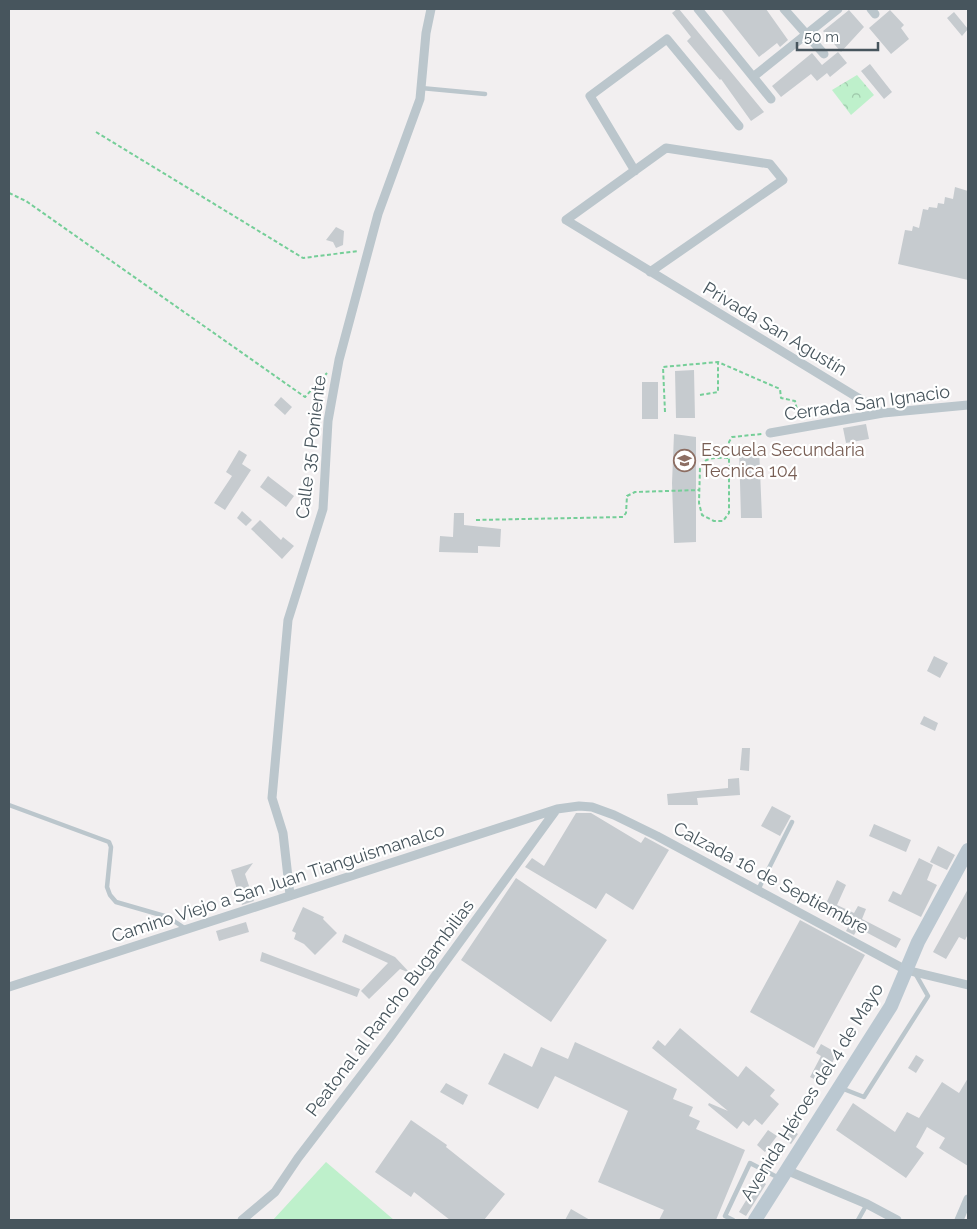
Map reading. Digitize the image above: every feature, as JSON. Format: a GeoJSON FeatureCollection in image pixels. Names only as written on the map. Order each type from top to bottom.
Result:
{"type":"FeatureCollection","features":[{"type":"Feature","properties":{"kind":"main road","name":"Avenida Héroes del 4 de Mayo"},"geometry":{"type":"LineString","coordinates":[[755,1220],[891,1006],[910,972],[918,942],[968,850]]}},
{"type":"Feature","properties":{"kind":"street","name":"Calle 35 Poniente"},"geometry":{"type":"LineString","coordinates":[[290,895],[282,833],[272,798],[288,620],[323,509],[328,421],[339,360],[378,214],[420,99],[426,33],[431,9]]}},
{"type":"Feature","properties":{"kind":"street"},"geometry":{"type":"LineString","coordinates":[[698,9],[771,99]]}},
{"type":"Feature","properties":{"kind":"street"},"geometry":{"type":"LineString","coordinates":[[784,9],[824,54]]}},
{"type":"Feature","properties":{"kind":"street"},"geometry":{"type":"LineString","coordinates":[[753,77],[838,9]]}},
{"type":"Feature","properties":{"kind":"street"},"geometry":{"type":"LineString","coordinates":[[635,171],[590,96],[667,39],[739,126]]}},
{"type":"Feature","properties":{"kind":"street","name":"Privada San Agustín"},"geometry":{"type":"LineString","coordinates":[[650,272],[783,180],[770,164],[666,148],[566,220],[650,272],[883,413]]}},
{"type":"Feature","properties":{"kind":"street","name":"Cerrada San Ignacio"},"geometry":{"type":"LineString","coordinates":[[770,433],[883,413],[968,405]]}},
{"type":"Feature","properties":{"kind":"street","name":"Calzada 16 de Septiembre"},"geometry":{"type":"LineString","coordinates":[[557,809],[579,806],[592,807],[614,815],[910,972],[968,986]]}},
{"type":"Feature","properties":{"kind":"street","name":"Camino Viejo a San Juan Tianguismanalco"},"geometry":{"type":"LineString","coordinates":[[9,987],[557,809]]}},
{"type":"Feature","properties":{"kind":"street","name":"Peatonal al Rancho Bugambilias"},"geometry":{"type":"LineString","coordinates":[[242,1220],[275,1192],[298,1158],[390,1039],[557,809]]}},
{"type":"Feature","properties":{"kind":"street"},"geometry":{"type":"LineString","coordinates":[[783,1175],[867,1204],[897,1220]]}},
{"type":"Feature","properties":{"kind":"street"},"geometry":{"type":"LineString","coordinates":[[959,1220],[968,1199]]}},
{"type":"Feature","properties":{"kind":"lane"},"geometry":{"type":"LineString","coordinates":[[421,88],[485,94]]}},
{"type":"Feature","properties":{"kind":"lane"},"geometry":{"type":"LineString","coordinates":[[9,805],[109,842],[111,847],[107,887],[110,895],[116,902],[168,917],[186,929]]}},
{"type":"Feature","properties":{"kind":"lane"},"geometry":{"type":"LineString","coordinates":[[758,890],[792,822]]}},
{"type":"Feature","properties":{"kind":"lane"},"geometry":{"type":"LineString","coordinates":[[840,1087],[864,1097],[928,996],[910,972]]}},
{"type":"Feature","properties":{"kind":"lane"},"geometry":{"type":"LineString","coordinates":[[733,1220],[725,1216],[750,1163],[783,1175]]}},
{"type":"Feature","properties":{"kind":"lane"},"geometry":{"type":"LineString","coordinates":[[858,1220],[867,1204]]}},
{"type":"Feature","properties":{"kind":"path"},"geometry":{"type":"LineString","coordinates":[[96,132],[303,258],[339,255],[370,248]]}},
{"type":"Feature","properties":{"kind":"path"},"geometry":{"type":"LineString","coordinates":[[9,193],[26,201],[305,397],[339,360]]}},
{"type":"Feature","properties":{"kind":"path"},"geometry":{"type":"LineString","coordinates":[[700,396],[718,392],[718,362]]}},
{"type":"Feature","properties":{"kind":"path"},"geometry":{"type":"LineString","coordinates":[[665,412],[663,367],[718,362],[780,389],[781,398],[795,401],[801,427]]}},
{"type":"Feature","properties":{"kind":"path"},"geometry":{"type":"LineString","coordinates":[[728,458],[707,459],[702,461],[700,466],[699,490],[702,515],[714,521],[725,520],[730,508],[728,458],[729,442],[732,437],[770,433]]}},
{"type":"Feature","properties":{"kind":"path"},"geometry":{"type":"LineString","coordinates":[[476,520],[623,517],[626,513],[627,496],[635,492],[699,490]]}},
{"type":"Feature","properties":{"kind":"green space"},"geometry":{"type":"Polygon","coordinates":[[[857,75],[874,95],[851,115],[832,90],[857,75]]]}},
{"type":"Feature","properties":{"kind":"green space"},"geometry":{"type":"Polygon","coordinates":[[[326,1162],[394,1220],[273,1220],[326,1162]]]}},
{"type":"Feature","properties":{"kind":"building"},"geometry":{"type":"Polygon","coordinates":[[[679,9],[764,112],[751,121],[721,79],[687,41],[691,37],[672,13],[679,9]]]}},
{"type":"Feature","properties":{"kind":"building"},"geometry":{"type":"Polygon","coordinates":[[[721,9],[766,9],[788,40],[780,47],[777,43],[759,57],[721,9]]]}},
{"type":"Feature","properties":{"kind":"building"},"geometry":{"type":"Polygon","coordinates":[[[849,10],[864,27],[841,52],[823,31],[849,10]]]}},
{"type":"Feature","properties":{"kind":"building"},"geometry":{"type":"Polygon","coordinates":[[[890,10],[904,25],[901,28],[909,39],[891,54],[869,28],[890,10]]]}},
{"type":"Feature","properties":{"kind":"building"},"geometry":{"type":"Polygon","coordinates":[[[954,12],[968,29],[962,36],[947,18],[954,12]]]}},
{"type":"Feature","properties":{"kind":"building"},"geometry":{"type":"Polygon","coordinates":[[[838,52],[847,63],[830,77],[827,73],[817,81],[811,74],[781,97],[772,86],[812,53],[822,65],[838,52]]]}},
{"type":"Feature","properties":{"kind":"building"},"geometry":{"type":"Polygon","coordinates":[[[870,64],[892,92],[884,99],[861,71],[870,64]]]}},
{"type":"Feature","properties":{"kind":"building"},"geometry":{"type":"Polygon","coordinates":[[[955,187],[968,191],[968,280],[898,264],[905,230],[912,231],[913,226],[919,228],[923,209],[928,210],[929,207],[937,208],[938,203],[944,204],[945,197],[953,199],[955,187]]]}},
{"type":"Feature","properties":{"kind":"building"},"geometry":{"type":"Polygon","coordinates":[[[336,227],[344,231],[343,245],[336,248],[333,242],[326,240],[336,227]]]}},
{"type":"Feature","properties":{"kind":"building"},"geometry":{"type":"Polygon","coordinates":[[[694,370],[695,418],[676,418],[675,371],[694,370]]]}},
{"type":"Feature","properties":{"kind":"building"},"geometry":{"type":"Polygon","coordinates":[[[642,382],[658,382],[658,419],[642,419],[642,382]]]}},
{"type":"Feature","properties":{"kind":"building"},"geometry":{"type":"Polygon","coordinates":[[[281,397],[292,407],[285,415],[274,405],[281,397]]]}},
{"type":"Feature","properties":{"kind":"building"},"geometry":{"type":"Polygon","coordinates":[[[866,424],[869,439],[846,443],[843,428],[866,424]]]}},
{"type":"Feature","properties":{"kind":"building"},"geometry":{"type":"Polygon","coordinates":[[[674,434],[696,437],[696,542],[674,543],[672,483],[674,434]]]}},
{"type":"Feature","properties":{"kind":"building"},"geometry":{"type":"Polygon","coordinates":[[[739,447],[759,447],[762,518],[741,518],[739,447]]]}},
{"type":"Feature","properties":{"kind":"building"},"geometry":{"type":"Polygon","coordinates":[[[239,450],[247,455],[242,464],[251,470],[225,510],[214,503],[232,476],[226,472],[239,450]]]}},
{"type":"Feature","properties":{"kind":"building"},"geometry":{"type":"Polygon","coordinates":[[[268,476],[294,496],[286,507],[260,487],[268,476]]]}},
{"type":"Feature","properties":{"kind":"building"},"geometry":{"type":"Polygon","coordinates":[[[242,511],[252,520],[246,526],[237,518],[242,511]]]}},
{"type":"Feature","properties":{"kind":"building"},"geometry":{"type":"Polygon","coordinates":[[[454,513],[464,513],[464,525],[501,529],[500,547],[478,546],[478,553],[439,552],[440,536],[453,537],[454,513]]]}},
{"type":"Feature","properties":{"kind":"building"},"geometry":{"type":"Polygon","coordinates":[[[260,520],[281,540],[283,537],[294,546],[282,559],[251,529],[260,520]]]}},
{"type":"Feature","properties":{"kind":"building"},"geometry":{"type":"Polygon","coordinates":[[[934,656],[948,663],[940,678],[927,671],[934,656]]]}},
{"type":"Feature","properties":{"kind":"building"},"geometry":{"type":"Polygon","coordinates":[[[924,716],[938,723],[935,731],[920,724],[924,716]]]}},
{"type":"Feature","properties":{"kind":"building"},"geometry":{"type":"Polygon","coordinates":[[[742,748],[750,748],[749,771],[740,770],[742,748]]]}},
{"type":"Feature","properties":{"kind":"building"},"geometry":{"type":"Polygon","coordinates":[[[739,778],[740,795],[697,798],[698,805],[668,805],[667,794],[728,788],[728,779],[739,778]]]}},
{"type":"Feature","properties":{"kind":"building"},"geometry":{"type":"Polygon","coordinates":[[[772,806],[791,816],[780,836],[761,826],[772,806]]]}},
{"type":"Feature","properties":{"kind":"building"},"geometry":{"type":"Polygon","coordinates":[[[576,813],[591,813],[641,843],[645,837],[669,850],[633,910],[606,893],[596,909],[525,867],[532,858],[544,866],[576,813]]]}},
{"type":"Feature","properties":{"kind":"building"},"geometry":{"type":"Polygon","coordinates":[[[874,824],[911,840],[906,852],[869,836],[874,824]]]}},
{"type":"Feature","properties":{"kind":"building"},"geometry":{"type":"Polygon","coordinates":[[[938,846],[955,855],[947,870],[930,862],[938,846]]]}},
{"type":"Feature","properties":{"kind":"building"},"geometry":{"type":"Polygon","coordinates":[[[919,858],[933,865],[927,880],[937,885],[921,917],[888,901],[893,891],[901,895],[919,858]]]}},
{"type":"Feature","properties":{"kind":"building"},"geometry":{"type":"Polygon","coordinates":[[[253,863],[245,874],[254,901],[242,905],[231,870],[253,863]]]}},
{"type":"Feature","properties":{"kind":"building"},"geometry":{"type":"Polygon","coordinates":[[[516,878],[607,940],[551,1022],[461,960],[516,878]]]}},
{"type":"Feature","properties":{"kind":"building"},"geometry":{"type":"Polygon","coordinates":[[[837,880],[846,885],[837,905],[854,913],[858,906],[866,909],[862,919],[901,939],[896,948],[858,928],[854,935],[846,931],[849,925],[822,912],[837,880]]]}},
{"type":"Feature","properties":{"kind":"building"},"geometry":{"type":"Polygon","coordinates":[[[968,889],[968,934],[965,940],[959,937],[946,959],[933,952],[968,889]]]}},
{"type":"Feature","properties":{"kind":"building"},"geometry":{"type":"Polygon","coordinates":[[[303,907],[324,917],[323,919],[337,933],[315,955],[304,944],[294,939],[296,933],[292,931],[303,907]]]}},
{"type":"Feature","properties":{"kind":"building"},"geometry":{"type":"Polygon","coordinates":[[[800,920],[865,955],[814,1048],[750,1012],[800,920]]]}},
{"type":"Feature","properties":{"kind":"building"},"geometry":{"type":"Polygon","coordinates":[[[246,922],[249,932],[219,941],[216,931],[246,922]]]}},
{"type":"Feature","properties":{"kind":"building"},"geometry":{"type":"Polygon","coordinates":[[[345,934],[395,957],[410,973],[400,969],[369,999],[361,991],[388,963],[342,942],[345,934]]]}},
{"type":"Feature","properties":{"kind":"building"},"geometry":{"type":"Polygon","coordinates":[[[262,952],[360,989],[357,997],[260,961],[262,952]]]}},
{"type":"Feature","properties":{"kind":"building"},"geometry":{"type":"Polygon","coordinates":[[[680,1028],[738,1077],[746,1066],[775,1090],[770,1096],[779,1104],[762,1125],[755,1119],[749,1126],[743,1121],[737,1129],[708,1105],[709,1103],[728,1111],[652,1048],[658,1040],[665,1046],[680,1028]]]}},
{"type":"Feature","properties":{"kind":"building"},"geometry":{"type":"Polygon","coordinates":[[[575,1042],[677,1089],[673,1099],[693,1107],[689,1116],[700,1121],[696,1129],[745,1150],[716,1220],[659,1220],[664,1210],[598,1182],[628,1111],[555,1076],[538,1109],[488,1084],[504,1053],[532,1067],[541,1047],[568,1059],[575,1042]]]}},
{"type":"Feature","properties":{"kind":"building"},"geometry":{"type":"Polygon","coordinates":[[[821,1044],[837,1053],[832,1063],[829,1061],[818,1081],[810,1077],[821,1056],[816,1053],[821,1044]]]}},
{"type":"Feature","properties":{"kind":"building"},"geometry":{"type":"Polygon","coordinates":[[[916,1055],[924,1060],[916,1073],[908,1068],[916,1055]]]}},
{"type":"Feature","properties":{"kind":"building"},"geometry":{"type":"Polygon","coordinates":[[[968,1078],[968,1166],[939,1148],[945,1138],[927,1127],[916,1147],[924,1153],[906,1178],[836,1130],[853,1103],[895,1132],[907,1112],[919,1118],[942,1082],[959,1093],[968,1078]]]}},
{"type":"Feature","properties":{"kind":"building"},"geometry":{"type":"Polygon","coordinates":[[[446,1083],[468,1095],[463,1105],[440,1092],[446,1083]]]}},
{"type":"Feature","properties":{"kind":"building"},"geometry":{"type":"Polygon","coordinates":[[[411,1120],[447,1145],[446,1147],[505,1194],[484,1220],[450,1220],[414,1192],[411,1197],[375,1172],[411,1120]]]}},
{"type":"Feature","properties":{"kind":"building"},"geometry":{"type":"Polygon","coordinates":[[[791,1129],[798,1134],[791,1144],[784,1140],[791,1129]]]}},
{"type":"Feature","properties":{"kind":"building"},"geometry":{"type":"Polygon","coordinates":[[[768,1130],[777,1136],[765,1152],[757,1145],[768,1130]]]}},
{"type":"Feature","properties":{"kind":"building"},"geometry":{"type":"Polygon","coordinates":[[[759,1179],[766,1184],[746,1216],[739,1212],[759,1179]]]}},
{"type":"Feature","properties":{"kind":"building"},"geometry":{"type":"Polygon","coordinates":[[[571,1209],[590,1220],[565,1220],[571,1209]]]}},
{"type":"Feature","properties":{"kind":"place","name":"Escuela Secundaria Tecnica 104"},"geometry":{"type":"Point","coordinates":[685,460]}}]}
